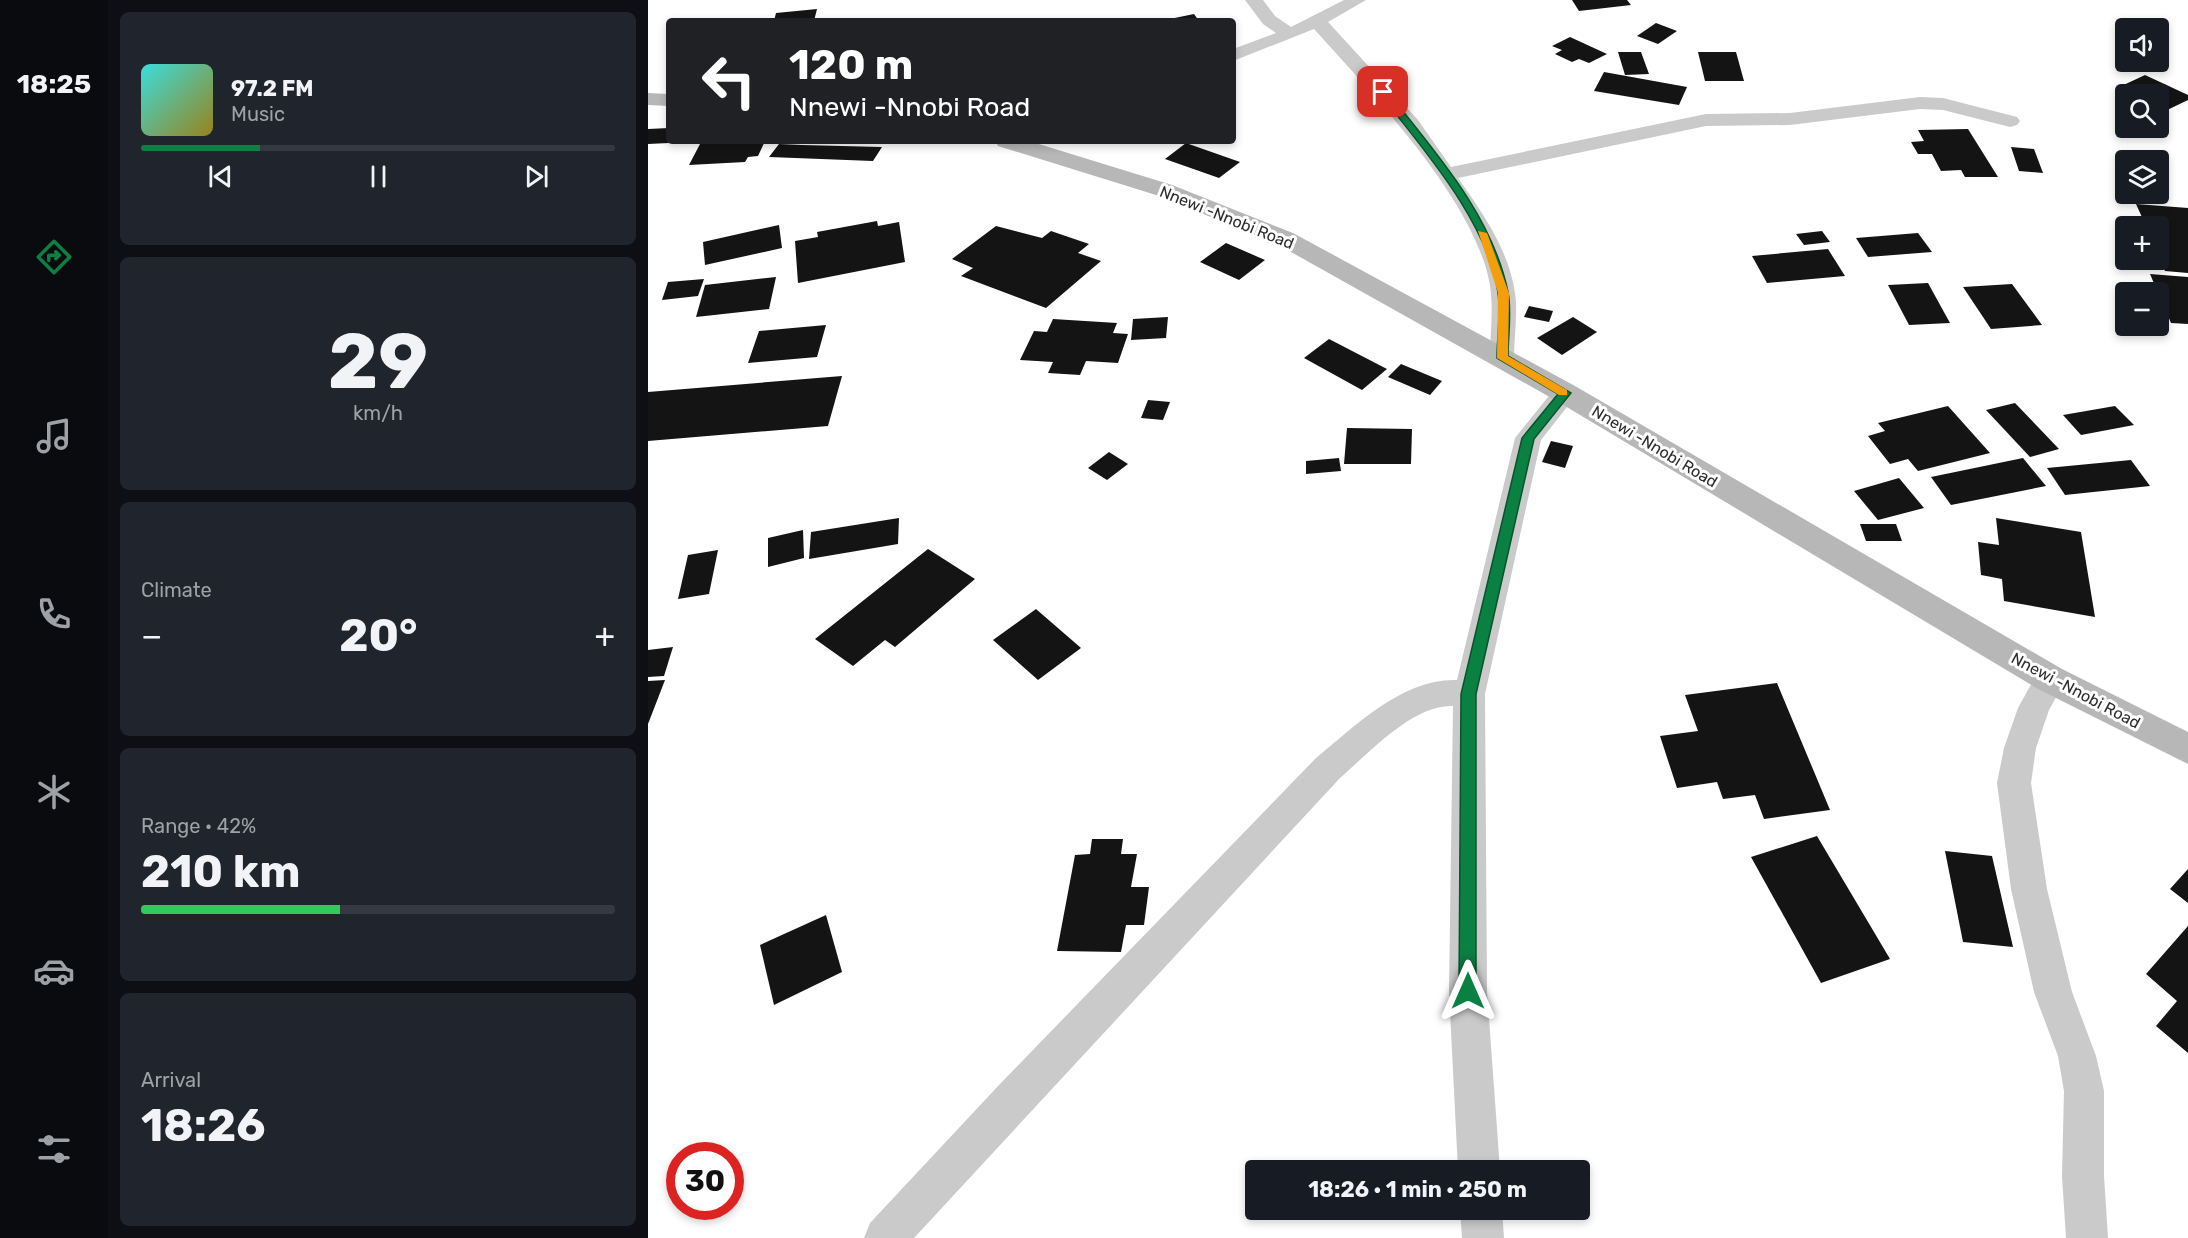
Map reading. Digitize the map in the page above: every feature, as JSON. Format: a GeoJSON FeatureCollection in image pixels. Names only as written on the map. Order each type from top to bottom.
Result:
{"type":"FeatureCollection","features":[{"type":"Feature","properties":{"kind":"main road"},"geometry":{"type":"LineString","coordinates":[[648,99],[666,100]]}},
{"type":"Feature","properties":{"kind":"main road","name":"Nnewi -Nnobi Road"},"geometry":{"type":"LineString","coordinates":[[1018,144],[1164,190],[1284,238],[1565,393],[2050,679],[2188,749]]}},
{"type":"Feature","properties":{"kind":"street"},"geometry":{"type":"LineString","coordinates":[[1254,0],[1269,20],[1290,34]]}},
{"type":"Feature","properties":{"kind":"street"},"geometry":{"type":"LineString","coordinates":[[1236,54],[1290,34],[1357,0]]}},
{"type":"Feature","properties":{"kind":"street"},"geometry":{"type":"LineString","coordinates":[[1317,21],[1411,124],[1447,174],[1479,227],[1491,252],[1503,293],[1502,358]]}},
{"type":"Feature","properties":{"kind":"street"},"geometry":{"type":"LineString","coordinates":[[1447,174],[1706,120],[1790,119],[1920,103],[1943,104],[2010,121]]}},
{"type":"Feature","properties":{"kind":"street"},"geometry":{"type":"LineString","coordinates":[[1478,1160],[1468,991],[1469,694],[1528,438],[1565,393]]}},
{"type":"Feature","properties":{"kind":"street"},"geometry":{"type":"LineString","coordinates":[[2050,679],[2034,708],[2020,748],[2014,783],[2031,900],[2053,992],[2077,1056],[2084,1091],[2083,1176],[2087,1238]]}},
{"type":"Feature","properties":{"kind":"street"},"geometry":{"type":"LineString","coordinates":[[885,1238],[1013,1099],[1328,768],[1386,719],[1413,703],[1448,693],[1469,694]]}},
{"type":"Feature","properties":{"kind":"street"},"geometry":{"type":"LineString","coordinates":[[1482,1220],[1483,1238]]}},
{"type":"Feature","properties":{"kind":"building"},"geometry":{"type":"Polygon","coordinates":[[[1572,0],[1627,0],[1631,5],[1579,11],[1572,0]]]}},
{"type":"Feature","properties":{"kind":"building"},"geometry":{"type":"Polygon","coordinates":[[[817,9],[815,18],[775,18],[776,13],[817,9]]]}},
{"type":"Feature","properties":{"kind":"building"},"geometry":{"type":"Polygon","coordinates":[[[1194,14],[1197,18],[1175,18],[1194,14]]]}},
{"type":"Feature","properties":{"kind":"building"},"geometry":{"type":"Polygon","coordinates":[[[1656,23],[1677,31],[1658,44],[1637,36],[1656,23]]]}},
{"type":"Feature","properties":{"kind":"building"},"geometry":{"type":"Polygon","coordinates":[[[1570,37],[1607,54],[1589,63],[1579,59],[1572,62],[1555,54],[1562,50],[1552,46],[1570,37]]]}},
{"type":"Feature","properties":{"kind":"building"},"geometry":{"type":"Polygon","coordinates":[[[1618,52],[1641,52],[1649,74],[1625,75],[1618,52]]]}},
{"type":"Feature","properties":{"kind":"building"},"geometry":{"type":"Polygon","coordinates":[[[1698,52],[1736,52],[1744,81],[1705,81],[1698,52]]]}},
{"type":"Feature","properties":{"kind":"building"},"geometry":{"type":"Polygon","coordinates":[[[1604,72],[1687,87],[1679,105],[1594,91],[1604,72]]]}},
{"type":"Feature","properties":{"kind":"building"},"geometry":{"type":"Polygon","coordinates":[[[2145,75],[2164,84],[2126,84],[2145,75]]]}},
{"type":"Feature","properties":{"kind":"building"},"geometry":{"type":"Polygon","coordinates":[[[2169,86],[2188,95],[2188,100],[2169,109],[2169,86]]]}},
{"type":"Feature","properties":{"kind":"building"},"geometry":{"type":"Polygon","coordinates":[[[666,128],[666,143],[648,144],[648,129],[666,128]]]}},
{"type":"Feature","properties":{"kind":"building"},"geometry":{"type":"Polygon","coordinates":[[[1968,129],[1998,177],[1965,177],[1961,170],[1941,171],[1932,154],[1918,154],[1911,142],[1924,141],[1918,130],[1968,129]]]}},
{"type":"Feature","properties":{"kind":"building"},"geometry":{"type":"Polygon","coordinates":[[[700,144],[764,144],[758,156],[748,157],[745,162],[689,165],[700,144]]]}},
{"type":"Feature","properties":{"kind":"building"},"geometry":{"type":"Polygon","coordinates":[[[779,144],[882,147],[873,161],[769,157],[779,144]]]}},
{"type":"Feature","properties":{"kind":"building"},"geometry":{"type":"Polygon","coordinates":[[[1185,144],[1189,144],[1240,162],[1219,178],[1165,159],[1185,144]]]}},
{"type":"Feature","properties":{"kind":"building"},"geometry":{"type":"Polygon","coordinates":[[[2011,147],[2034,149],[2043,173],[2019,171],[2011,147]]]}},
{"type":"Feature","properties":{"kind":"building"},"geometry":{"type":"Polygon","coordinates":[[[2136,204],[2188,208],[2188,273],[2165,270],[2169,270],[2169,216],[2141,216],[2136,204]]]}},
{"type":"Feature","properties":{"kind":"building"},"geometry":{"type":"Polygon","coordinates":[[[877,221],[878,226],[899,222],[905,262],[798,283],[795,241],[818,237],[817,232],[877,221]]]}},
{"type":"Feature","properties":{"kind":"building"},"geometry":{"type":"Polygon","coordinates":[[[779,225],[782,248],[705,265],[703,242],[779,225]]]}},
{"type":"Feature","properties":{"kind":"building"},"geometry":{"type":"Polygon","coordinates":[[[996,226],[1042,238],[1051,231],[1089,244],[1078,253],[1101,261],[1046,308],[961,276],[973,268],[952,259],[996,226]]]}},
{"type":"Feature","properties":{"kind":"building"},"geometry":{"type":"Polygon","coordinates":[[[1822,231],[1830,242],[1804,245],[1796,234],[1822,231]]]}},
{"type":"Feature","properties":{"kind":"building"},"geometry":{"type":"Polygon","coordinates":[[[1918,233],[1932,252],[1868,257],[1856,238],[1918,233]]]}},
{"type":"Feature","properties":{"kind":"building"},"geometry":{"type":"Polygon","coordinates":[[[1226,243],[1265,260],[1239,280],[1200,262],[1226,243]]]}},
{"type":"Feature","properties":{"kind":"building"},"geometry":{"type":"Polygon","coordinates":[[[1828,249],[1845,276],[1767,283],[1752,256],[1828,249]]]}},
{"type":"Feature","properties":{"kind":"building"},"geometry":{"type":"Polygon","coordinates":[[[2150,274],[2188,277],[2188,324],[2171,323],[2169,282],[2153,282],[2150,274]]]}},
{"type":"Feature","properties":{"kind":"building"},"geometry":{"type":"Polygon","coordinates":[[[776,277],[769,309],[696,317],[705,285],[776,277]]]}},
{"type":"Feature","properties":{"kind":"building"},"geometry":{"type":"Polygon","coordinates":[[[704,279],[698,296],[662,300],[668,282],[704,279]]]}},
{"type":"Feature","properties":{"kind":"building"},"geometry":{"type":"Polygon","coordinates":[[[1928,283],[1950,323],[1909,325],[1888,285],[1928,283]]]}},
{"type":"Feature","properties":{"kind":"building"},"geometry":{"type":"Polygon","coordinates":[[[2012,284],[2042,325],[1991,329],[1963,287],[2012,284]]]}},
{"type":"Feature","properties":{"kind":"building"},"geometry":{"type":"Polygon","coordinates":[[[1529,306],[1553,311],[1549,322],[1524,317],[1529,306]]]}},
{"type":"Feature","properties":{"kind":"building"},"geometry":{"type":"Polygon","coordinates":[[[1168,317],[1166,338],[1131,340],[1133,319],[1168,317]]]}},
{"type":"Feature","properties":{"kind":"building"},"geometry":{"type":"Polygon","coordinates":[[[1573,317],[1597,332],[1562,355],[1537,338],[1573,317]]]}},
{"type":"Feature","properties":{"kind":"building"},"geometry":{"type":"Polygon","coordinates":[[[1053,319],[1117,323],[1113,333],[1128,334],[1118,363],[1086,361],[1080,375],[1048,373],[1053,362],[1020,360],[1034,331],[1047,332],[1053,319]]]}},
{"type":"Feature","properties":{"kind":"building"},"geometry":{"type":"Polygon","coordinates":[[[826,325],[817,357],[748,363],[759,331],[826,325]]]}},
{"type":"Feature","properties":{"kind":"building"},"geometry":{"type":"Polygon","coordinates":[[[1329,339],[1387,369],[1362,390],[1304,358],[1329,339]]]}},
{"type":"Feature","properties":{"kind":"building"},"geometry":{"type":"Polygon","coordinates":[[[1401,364],[1442,381],[1430,395],[1388,377],[1401,364]]]}},
{"type":"Feature","properties":{"kind":"building"},"geometry":{"type":"Polygon","coordinates":[[[842,376],[828,426],[648,441],[648,392],[842,376]]]}},
{"type":"Feature","properties":{"kind":"building"},"geometry":{"type":"Polygon","coordinates":[[[1148,400],[1170,402],[1163,420],[1141,418],[1148,400]]]}},
{"type":"Feature","properties":{"kind":"building"},"geometry":{"type":"Polygon","coordinates":[[[2015,403],[2059,449],[2030,457],[1986,410],[2015,403]]]}},
{"type":"Feature","properties":{"kind":"building"},"geometry":{"type":"Polygon","coordinates":[[[1948,406],[1990,453],[1918,471],[1908,459],[1890,464],[1868,436],[1885,431],[1878,423],[1948,406]]]}},
{"type":"Feature","properties":{"kind":"building"},"geometry":{"type":"Polygon","coordinates":[[[2115,406],[2134,425],[2081,435],[2063,415],[2115,406]]]}},
{"type":"Feature","properties":{"kind":"building"},"geometry":{"type":"Polygon","coordinates":[[[1347,428],[1412,429],[1411,464],[1344,464],[1347,428]]]}},
{"type":"Feature","properties":{"kind":"building"},"geometry":{"type":"Polygon","coordinates":[[[1551,441],[1573,446],[1565,468],[1542,462],[1551,441]]]}},
{"type":"Feature","properties":{"kind":"building"},"geometry":{"type":"Polygon","coordinates":[[[1109,452],[1128,464],[1107,480],[1088,468],[1109,452]]]}},
{"type":"Feature","properties":{"kind":"building"},"geometry":{"type":"Polygon","coordinates":[[[1339,458],[1341,471],[1306,474],[1306,461],[1339,458]]]}},
{"type":"Feature","properties":{"kind":"building"},"geometry":{"type":"Polygon","coordinates":[[[2023,458],[2046,486],[1951,505],[1931,477],[2023,458]]]}},
{"type":"Feature","properties":{"kind":"building"},"geometry":{"type":"Polygon","coordinates":[[[2131,460],[2150,486],[2065,495],[2047,468],[2131,460]]]}},
{"type":"Feature","properties":{"kind":"building"},"geometry":{"type":"Polygon","coordinates":[[[1899,478],[1924,508],[1878,520],[1854,491],[1899,478]]]}},
{"type":"Feature","properties":{"kind":"building"},"geometry":{"type":"Polygon","coordinates":[[[899,518],[898,544],[809,559],[811,532],[899,518]]]}},
{"type":"Feature","properties":{"kind":"building"},"geometry":{"type":"Polygon","coordinates":[[[1996,518],[2081,532],[2095,617],[2004,601],[2002,579],[1981,575],[1978,542],[1999,545],[1996,518]]]}},
{"type":"Feature","properties":{"kind":"building"},"geometry":{"type":"Polygon","coordinates":[[[1860,524],[1896,524],[1902,541],[1866,541],[1860,524]]]}},
{"type":"Feature","properties":{"kind":"building"},"geometry":{"type":"Polygon","coordinates":[[[803,530],[804,558],[768,567],[768,538],[803,530]]]}},
{"type":"Feature","properties":{"kind":"building"},"geometry":{"type":"Polygon","coordinates":[[[928,549],[975,579],[895,647],[885,640],[853,666],[815,639],[928,549]]]}},
{"type":"Feature","properties":{"kind":"building"},"geometry":{"type":"Polygon","coordinates":[[[718,550],[709,594],[678,599],[688,555],[718,550]]]}},
{"type":"Feature","properties":{"kind":"building"},"geometry":{"type":"Polygon","coordinates":[[[1036,609],[1081,648],[1038,680],[993,640],[1036,609]]]}},
{"type":"Feature","properties":{"kind":"building"},"geometry":{"type":"Polygon","coordinates":[[[673,647],[664,676],[648,677],[648,650],[673,647]]]}},
{"type":"Feature","properties":{"kind":"building"},"geometry":{"type":"Polygon","coordinates":[[[665,680],[648,724],[648,681],[665,680]]]}},
{"type":"Feature","properties":{"kind":"building"},"geometry":{"type":"Polygon","coordinates":[[[1777,683],[1830,810],[1764,819],[1755,795],[1723,799],[1717,782],[1677,788],[1660,736],[1698,731],[1685,695],[1777,683]]]}},
{"type":"Feature","properties":{"kind":"building"},"geometry":{"type":"Polygon","coordinates":[[[1817,836],[1890,959],[1821,983],[1751,857],[1817,836]]]}},
{"type":"Feature","properties":{"kind":"building"},"geometry":{"type":"Polygon","coordinates":[[[1092,839],[1123,839],[1121,854],[1137,854],[1131,887],[1149,887],[1144,925],[1126,925],[1121,952],[1057,951],[1075,855],[1090,854],[1092,839]]]}},
{"type":"Feature","properties":{"kind":"building"},"geometry":{"type":"Polygon","coordinates":[[[1945,851],[1992,856],[2013,947],[1963,942],[1945,851]]]}},
{"type":"Feature","properties":{"kind":"building"},"geometry":{"type":"Polygon","coordinates":[[[2188,869],[2188,903],[2170,889],[2188,869]]]}},
{"type":"Feature","properties":{"kind":"building"},"geometry":{"type":"Polygon","coordinates":[[[826,915],[842,972],[774,1005],[760,945],[826,915]]]}},
{"type":"Feature","properties":{"kind":"building"},"geometry":{"type":"Polygon","coordinates":[[[2188,926],[2188,1053],[2156,1026],[2177,1001],[2146,974],[2188,926]]]}},
{"type":"Feature","properties":{"kind":"slow traffic"},"geometry":{"type":"LineString","coordinates":[[1482,233],[1491,252],[1503,293],[1502,358],[1563,392]]}},
{"type":"Feature","properties":{"kind":"route"},"geometry":{"type":"LineString","coordinates":[[1383,92],[1411,124],[1447,174],[1475,218],[1491,252],[1503,293],[1502,358],[1565,393],[1528,438],[1510,508],[1469,694],[1468,991]]}}]}
